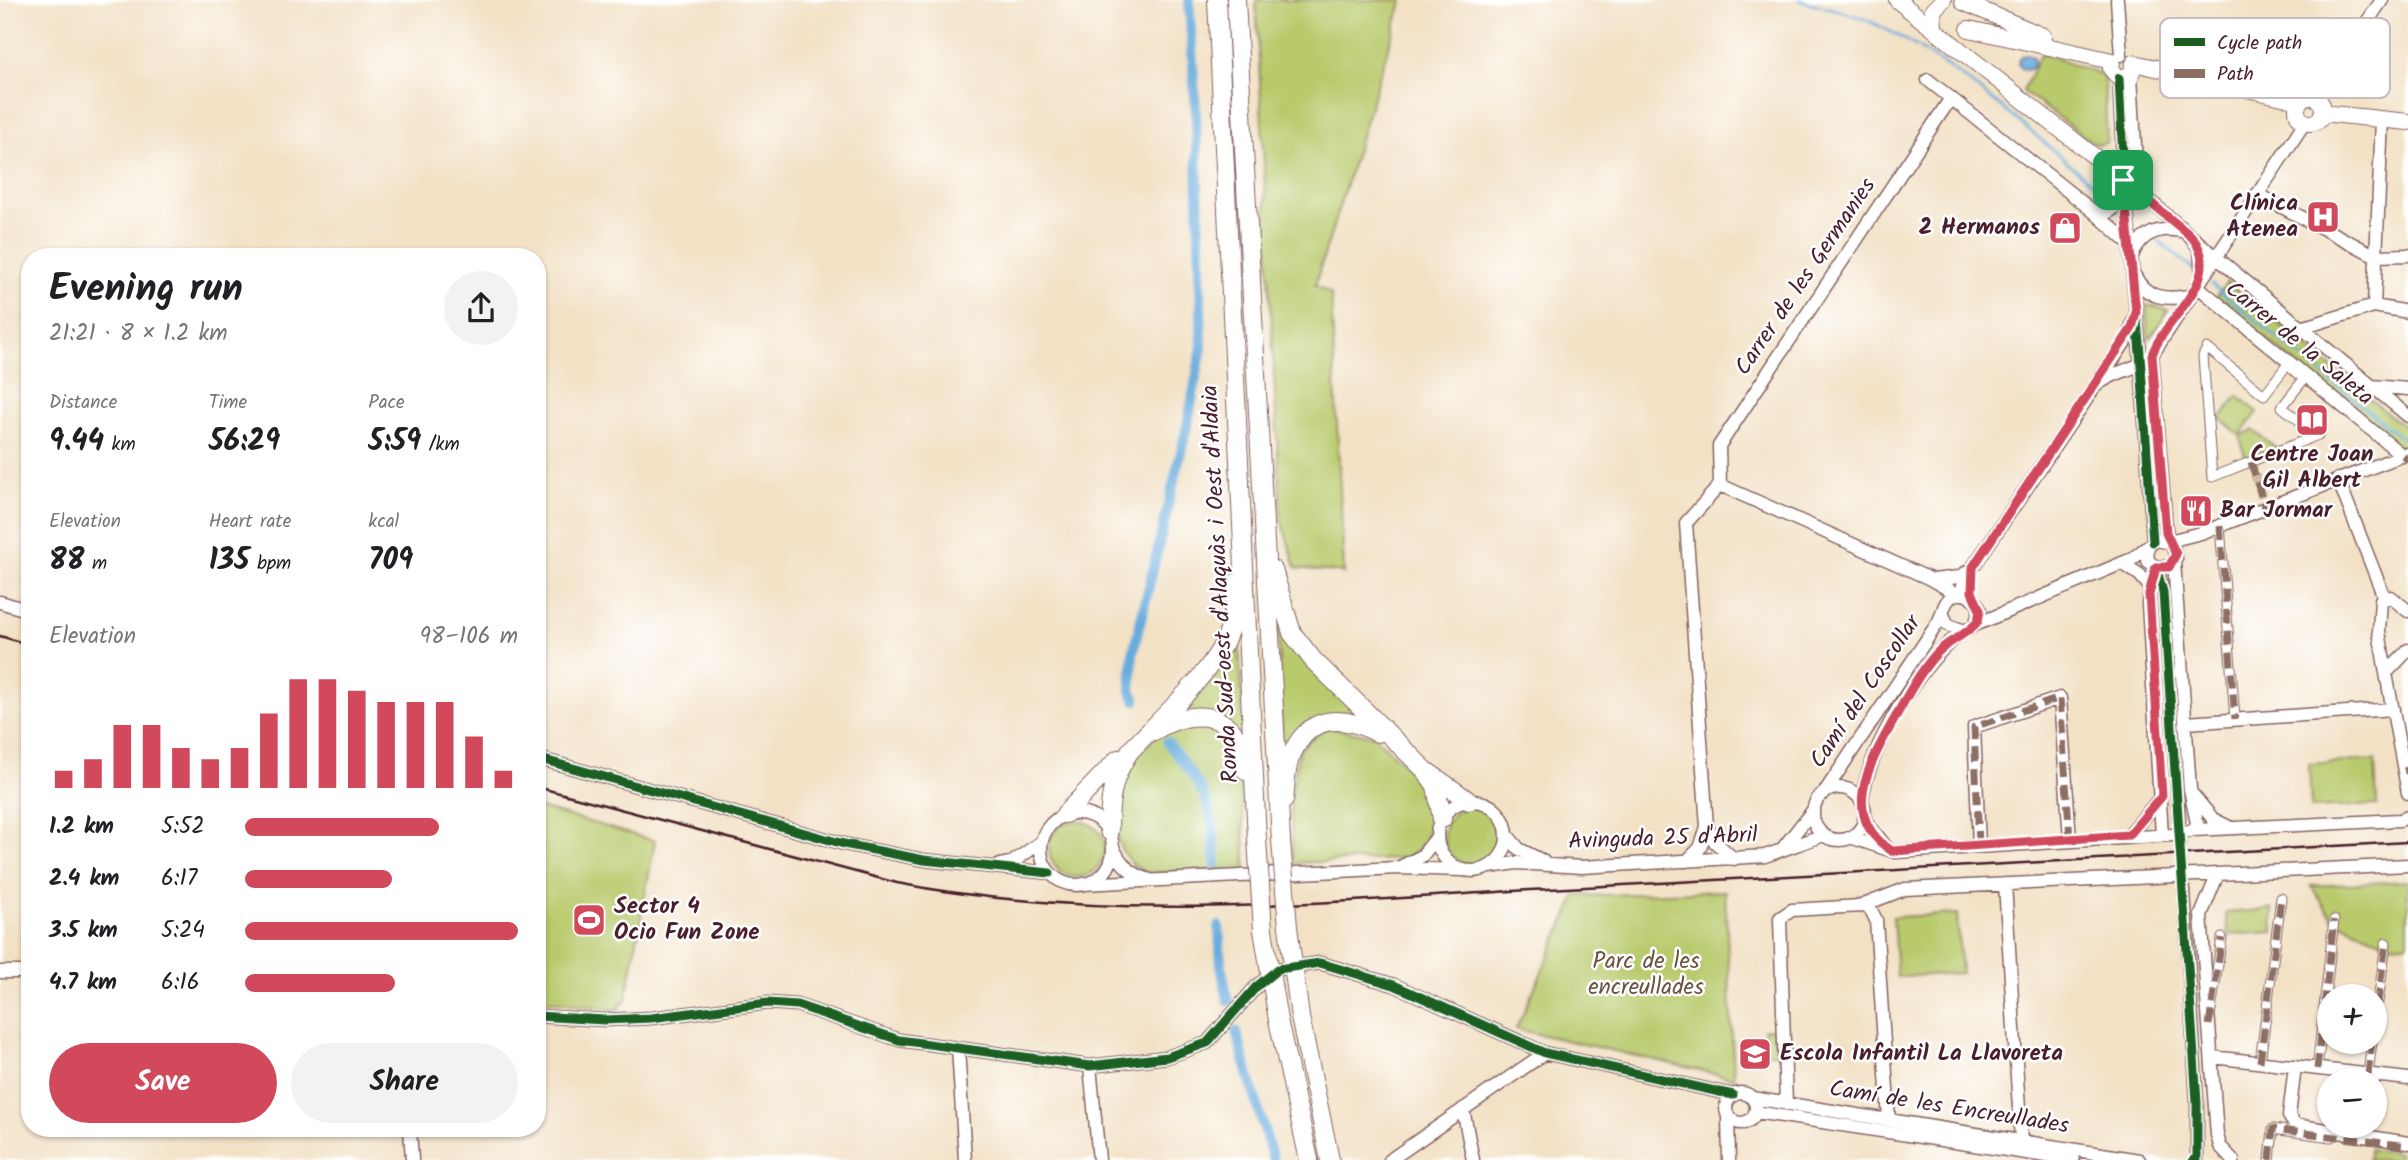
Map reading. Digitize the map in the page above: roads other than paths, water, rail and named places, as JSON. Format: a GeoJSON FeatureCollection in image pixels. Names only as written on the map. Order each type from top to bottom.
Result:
{"type":"FeatureCollection","features":[{"type":"Feature","properties":{"kind":"main road","name":"Ronda Sud-oest d'Alaquàs i Oest d'Aldaia"},"geometry":{"type":"LineString","coordinates":[[1217,0],[1263,930],[1278,1020],[1309,1160]]}},
{"type":"Feature","properties":{"kind":"main road","name":"Ronda Sud-oest d'Alaquàs i Oest d'Aldaia"},"geometry":{"type":"LineString","coordinates":[[1236,0],[1263,548],[1287,927],[1300,1017],[1330,1160]]}},
{"type":"Feature","properties":{"kind":"main road"},"geometry":{"type":"LineString","coordinates":[[1263,548],[1271,564],[1278,597],[1292,634],[1313,660],[1425,770],[1469,801]]}},
{"type":"Feature","properties":{"kind":"main road"},"geometry":{"type":"LineString","coordinates":[[1065,814],[1208,667],[1225,641],[1235,605],[1237,573],[1244,550]]}},
{"type":"Feature","properties":{"kind":"main road"},"geometry":{"type":"LineString","coordinates":[[1111,839],[1110,792],[1136,744],[1185,715],[1205,716],[1225,724],[1238,741],[1244,755],[1250,820],[1257,840]]}},
{"type":"Feature","properties":{"kind":"main road"},"geometry":{"type":"LineString","coordinates":[[1281,841],[1289,758],[1304,734],[1321,723],[1346,720],[1391,739]]}},
{"type":"Feature","properties":{"kind":"main road"},"geometry":{"type":"LineString","coordinates":[[1425,770],[1436,786],[1441,819]]}},
{"type":"Feature","properties":{"kind":"street"},"geometry":{"type":"LineString","coordinates":[[1897,0],[2218,256],[2408,416]]}},
{"type":"Feature","properties":{"kind":"street"},"geometry":{"type":"LineString","coordinates":[[1938,33],[1933,10],[1943,0]]}},
{"type":"Feature","properties":{"kind":"street"},"geometry":{"type":"LineString","coordinates":[[2117,0],[2142,195]]}},
{"type":"Feature","properties":{"kind":"street"},"geometry":{"type":"LineString","coordinates":[[2370,18],[2382,0]]}},
{"type":"Feature","properties":{"kind":"street"},"geometry":{"type":"LineString","coordinates":[[1961,1],[1972,17],[1967,32],[1968,49],[2010,91]]}},
{"type":"Feature","properties":{"kind":"street"},"geometry":{"type":"LineString","coordinates":[[1961,1],[2084,53],[2160,75]]}},
{"type":"Feature","properties":{"kind":"street"},"geometry":{"type":"LineString","coordinates":[[1938,33],[1954,39],[1967,32],[2084,53]]}},
{"type":"Feature","properties":{"kind":"street"},"geometry":{"type":"LineString","coordinates":[[2125,67],[2123,180],[2127,199],[2143,385],[2150,546],[2165,563],[2186,723],[2190,789],[2197,823],[2194,830]]}},
{"type":"Feature","properties":{"kind":"street"},"geometry":{"type":"LineString","coordinates":[[1928,79],[2093,211],[2131,251]]}},
{"type":"Feature","properties":{"kind":"street","name":"Carrer de les Germanies"},"geometry":{"type":"LineString","coordinates":[[1720,485],[1719,446],[1951,98]]}},
{"type":"Feature","properties":{"kind":"street"},"geometry":{"type":"LineString","coordinates":[[2260,98],[2308,109],[2408,122]]}},
{"type":"Feature","properties":{"kind":"street"},"geometry":{"type":"LineString","coordinates":[[2100,382],[2141,364],[2152,355],[2218,256],[2315,98]]}},
{"type":"Feature","properties":{"kind":"street"},"geometry":{"type":"LineString","coordinates":[[2374,306],[2382,119]]}},
{"type":"Feature","properties":{"kind":"street"},"geometry":{"type":"LineString","coordinates":[[2098,162],[2116,159],[2123,151]]}},
{"type":"Feature","properties":{"kind":"street"},"geometry":{"type":"LineString","coordinates":[[2257,194],[2376,256],[2408,255]]}},
{"type":"Feature","properties":{"kind":"street"},"geometry":{"type":"LineString","coordinates":[[2093,211],[2109,212],[2127,199]]}},
{"type":"Feature","properties":{"kind":"street"},"geometry":{"type":"LineString","coordinates":[[2131,251],[2145,237],[2159,229],[2189,235],[2200,249],[2196,287]]}},
{"type":"Feature","properties":{"kind":"street"},"geometry":{"type":"LineString","coordinates":[[2133,272],[2138,282],[2156,296],[2172,299],[2196,287]]}},
{"type":"Feature","properties":{"kind":"street","name":"Carrer de la Saleta"},"geometry":{"type":"LineString","coordinates":[[2196,287],[2406,456]]}},
{"type":"Feature","properties":{"kind":"street"},"geometry":{"type":"LineString","coordinates":[[2301,328],[2374,306],[2408,312]]}},
{"type":"Feature","properties":{"kind":"street"},"geometry":{"type":"LineString","coordinates":[[1944,610],[1958,594],[2100,382],[2129,336],[2136,312]]}},
{"type":"Feature","properties":{"kind":"street"},"geometry":{"type":"LineString","coordinates":[[2207,348],[2214,354],[2264,395],[2287,365],[2304,379],[2282,407],[2318,435],[2212,477],[2203,356],[2207,348]]}},
{"type":"Feature","properties":{"kind":"street"},"geometry":{"type":"LineString","coordinates":[[2152,355],[2168,541],[2163,592],[2179,820]]}},
{"type":"Feature","properties":{"kind":"street"},"geometry":{"type":"LineString","coordinates":[[2100,382],[2124,376],[2143,385]]}},
{"type":"Feature","properties":{"kind":"street"},"geometry":{"type":"LineString","coordinates":[[2372,386],[2408,388]]}},
{"type":"Feature","properties":{"kind":"street"},"geometry":{"type":"LineString","coordinates":[[2150,546],[2201,533],[2338,479],[2406,456]]}},
{"type":"Feature","properties":{"kind":"street"},"geometry":{"type":"LineString","coordinates":[[2338,479],[2384,597],[2379,631],[2408,793]]}},
{"type":"Feature","properties":{"kind":"street"},"geometry":{"type":"LineString","coordinates":[[1688,861],[1700,848],[1707,827],[1686,523],[1720,485],[1931,579],[1958,594],[2009,613]]}},
{"type":"Feature","properties":{"kind":"street"},"geometry":{"type":"LineString","coordinates":[[2220,526],[2235,719]]}},
{"type":"Feature","properties":{"kind":"street"},"geometry":{"type":"LineString","coordinates":[[2162,835],[2162,796],[2148,603],[2150,587],[2165,563],[2201,533]]}},
{"type":"Feature","properties":{"kind":"street","name":"Camí del Coscollar"},"geometry":{"type":"LineString","coordinates":[[1862,801],[1868,766],[1919,675],[1938,651],[1970,628],[2122,563],[2150,546]]}},
{"type":"Feature","properties":{"kind":"street"},"geometry":{"type":"LineString","coordinates":[[2122,563],[2165,563]]}},
{"type":"Feature","properties":{"kind":"street"},"geometry":{"type":"LineString","coordinates":[[2122,563],[2140,575],[2150,587]]}},
{"type":"Feature","properties":{"kind":"street"},"geometry":{"type":"LineString","coordinates":[[1931,579],[1959,577],[1973,568]]}},
{"type":"Feature","properties":{"kind":"street"},"geometry":{"type":"LineString","coordinates":[[1931,579],[1948,625],[1970,628],[1980,616],[1973,568]]}},
{"type":"Feature","properties":{"kind":"street"},"geometry":{"type":"LineString","coordinates":[[2384,597],[2391,597],[2408,611]]}},
{"type":"Feature","properties":{"kind":"street"},"geometry":{"type":"LineString","coordinates":[[0,602],[21,608]]}},
{"type":"Feature","properties":{"kind":"street","name":"Camí del Coscollar"},"geometry":{"type":"LineString","coordinates":[[1824,793],[1944,610]]}},
{"type":"Feature","properties":{"kind":"street"},"geometry":{"type":"LineString","coordinates":[[2386,673],[2408,650]]}},
{"type":"Feature","properties":{"kind":"street"},"geometry":{"type":"LineString","coordinates":[[1979,845],[1973,727],[2060,698],[2070,839]]}},
{"type":"Feature","properties":{"kind":"street"},"geometry":{"type":"LineString","coordinates":[[2186,723],[2393,709]]}},
{"type":"Feature","properties":{"kind":"street"},"geometry":{"type":"LineString","coordinates":[[546,761],[844,844],[924,860],[1050,873],[1065,883],[1161,883],[1397,868],[1481,871],[1490,867],[1503,854],[1508,836],[1500,814],[1491,807],[1469,801],[1449,810],[1441,819],[1437,837],[1422,856],[1397,868]]}},
{"type":"Feature","properties":{"kind":"street"},"geometry":{"type":"LineString","coordinates":[[1892,851],[1882,844],[1864,819],[1862,801],[1844,789],[1824,793],[1814,808],[1814,820],[1824,835],[1836,839],[1850,837],[1892,851],[2162,835],[2194,830],[2400,820],[2408,817]]}},
{"type":"Feature","properties":{"kind":"street"},"geometry":{"type":"LineString","coordinates":[[2190,789],[2206,813],[2235,829]]}},
{"type":"Feature","properties":{"kind":"street"},"geometry":{"type":"LineString","coordinates":[[2129,835],[2162,796]]}},
{"type":"Feature","properties":{"kind":"street","name":"Avinguda 25 d'Abril"},"geometry":{"type":"LineString","coordinates":[[1781,851],[1814,808]]}},
{"type":"Feature","properties":{"kind":"street"},"geometry":{"type":"LineString","coordinates":[[1050,873],[1041,853],[1041,842],[1049,825],[1065,814],[1085,813],[1103,823],[1123,865],[1134,874],[1161,883]]}},
{"type":"Feature","properties":{"kind":"street"},"geometry":{"type":"LineString","coordinates":[[1850,837],[1859,830],[1864,819]]}},
{"type":"Feature","properties":{"kind":"street"},"geometry":{"type":"LineString","coordinates":[[1707,827],[1715,842],[1734,859]]}},
{"type":"Feature","properties":{"kind":"street","name":"Avinguda 25 d'Abril"},"geometry":{"type":"LineString","coordinates":[[1490,867],[1547,863],[1582,867],[1769,856],[1824,835]]}},
{"type":"Feature","properties":{"kind":"street","name":"Avinguda 25 d'Abril"},"geometry":{"type":"LineString","coordinates":[[1508,836],[1525,853],[1547,863]]}},
{"type":"Feature","properties":{"kind":"street"},"geometry":{"type":"LineString","coordinates":[[1437,837],[1444,858],[1462,870]]}},
{"type":"Feature","properties":{"kind":"street"},"geometry":{"type":"LineString","coordinates":[[1083,884],[1105,871],[1111,839]]}},
{"type":"Feature","properties":{"kind":"street"},"geometry":{"type":"LineString","coordinates":[[989,867],[1013,862],[1041,842]]}},
{"type":"Feature","properties":{"kind":"street"},"geometry":{"type":"LineString","coordinates":[[1861,906],[1905,889],[2408,865]]}},
{"type":"Feature","properties":{"kind":"street"},"geometry":{"type":"LineString","coordinates":[[2217,876],[2201,915],[2218,1140],[2233,1160]]}},
{"type":"Feature","properties":{"kind":"street"},"geometry":{"type":"LineString","coordinates":[[2005,884],[2021,1141]]}},
{"type":"Feature","properties":{"kind":"street"},"geometry":{"type":"LineString","coordinates":[[2184,890],[2200,1160]]}},
{"type":"Feature","properties":{"kind":"street"},"geometry":{"type":"LineString","coordinates":[[2260,1062],[2281,898]]}},
{"type":"Feature","properties":{"kind":"street"},"geometry":{"type":"LineString","coordinates":[[1786,1104],[1780,918],[1792,910],[1861,906],[1870,908],[1876,920],[1889,1120]]}},
{"type":"Feature","properties":{"kind":"street"},"geometry":{"type":"LineString","coordinates":[[2317,1068],[2334,920]]}},
{"type":"Feature","properties":{"kind":"street"},"geometry":{"type":"LineString","coordinates":[[2209,1025],[2222,938]]}},
{"type":"Feature","properties":{"kind":"street"},"geometry":{"type":"LineString","coordinates":[[2380,984],[2386,943]]}},
{"type":"Feature","properties":{"kind":"street"},"geometry":{"type":"LineString","coordinates":[[546,1017],[604,1020],[651,1018],[768,1003],[797,1005],[899,1040],[1090,1066],[1167,1057],[1207,1043],[1256,987],[1278,968],[1320,963],[1389,983],[1545,1053],[1707,1092],[1733,1095],[1744,1093],[1752,1098],[1752,1116],[1728,1143]]}},
{"type":"Feature","properties":{"kind":"street"},"geometry":{"type":"LineString","coordinates":[[0,972],[21,972]]}},
{"type":"Feature","properties":{"kind":"street"},"geometry":{"type":"LineString","coordinates":[[958,1048],[965,1160]]}},
{"type":"Feature","properties":{"kind":"street"},"geometry":{"type":"LineString","coordinates":[[1390,1160],[1545,1053]]}},
{"type":"Feature","properties":{"kind":"street"},"geometry":{"type":"LineString","coordinates":[[2212,1057],[2317,1069]]}},
{"type":"Feature","properties":{"kind":"street"},"geometry":{"type":"LineString","coordinates":[[1090,1066],[1099,1160]]}},
{"type":"Feature","properties":{"kind":"street"},"geometry":{"type":"LineString","coordinates":[[2295,1066],[2290,1116],[2295,1125],[2408,1145]]}},
{"type":"Feature","properties":{"kind":"street"},"geometry":{"type":"LineString","coordinates":[[2387,1077],[2408,1079]]}},
{"type":"Feature","properties":{"kind":"street"},"geometry":{"type":"LineString","coordinates":[[1707,1092],[1740,1123],[1752,1116]]}},
{"type":"Feature","properties":{"kind":"street"},"geometry":{"type":"LineString","coordinates":[[1729,1160],[1727,1101],[1733,1095]]}},
{"type":"Feature","properties":{"kind":"street","name":"Camí de les Encreullades"},"geometry":{"type":"LineString","coordinates":[[1752,1098],[2139,1160]]}},
{"type":"Feature","properties":{"kind":"street"},"geometry":{"type":"LineString","coordinates":[[1464,1109],[1473,1160]]}},
{"type":"Feature","properties":{"kind":"street","name":"Camí de les Encreullades"},"geometry":{"type":"LineString","coordinates":[[1752,1116],[2007,1155],[2073,1160]]}},
{"type":"Feature","properties":{"kind":"street"},"geometry":{"type":"LineString","coordinates":[[2270,1160],[2273,1129],[2408,1145]]}},
{"type":"Feature","properties":{"kind":"street"},"geometry":{"type":"LineString","coordinates":[[411,1137],[412,1160]]}},
{"type":"Feature","properties":{"kind":"water"},"geometry":{"type":"Polygon","coordinates":[[[2023,54],[2029,54],[2034,62],[2032,68],[2023,70],[2018,65],[2018,59],[2023,54]]]}},
{"type":"Feature","properties":{"kind":"waterway"},"geometry":{"type":"LineString","coordinates":[[1136,700],[1131,691],[1133,653],[1188,422],[1202,347],[1196,114],[1189,0]]}},
{"type":"Feature","properties":{"kind":"waterway"},"geometry":{"type":"LineString","coordinates":[[1800,0],[1871,22],[1935,58],[1994,101],[2107,195]]}},
{"type":"Feature","properties":{"kind":"waterway"},"geometry":{"type":"LineString","coordinates":[[2158,240],[2194,270]]}},
{"type":"Feature","properties":{"kind":"waterway"},"geometry":{"type":"LineString","coordinates":[[2211,284],[2408,443]]}},
{"type":"Feature","properties":{"kind":"waterway"},"geometry":{"type":"LineString","coordinates":[[1167,742],[1191,773],[1205,798],[1213,825],[1216,865]]}},
{"type":"Feature","properties":{"kind":"waterway"},"geometry":{"type":"LineString","coordinates":[[1219,926],[1221,965],[1228,1001]]}},
{"type":"Feature","properties":{"kind":"waterway"},"geometry":{"type":"LineString","coordinates":[[1236,1031],[1273,1160]]}},
{"type":"Feature","properties":{"kind":"tunnel"},"geometry":{"type":"LineString","coordinates":[[2251,462],[2265,508]]}},
{"type":"Feature","properties":{"kind":"tunnel"},"geometry":{"type":"LineString","coordinates":[[2179,824],[2184,890]]}},
{"type":"Feature","properties":{"kind":"railway"},"geometry":{"type":"LineString","coordinates":[[0,636],[21,642]]}},
{"type":"Feature","properties":{"kind":"railway"},"geometry":{"type":"LineString","coordinates":[[546,789],[897,883],[978,896],[1141,907],[1304,903],[2408,842]]}},
{"type":"Feature","properties":{"kind":"place","name":"Clínica Atenea"},"geometry":{"type":"Point","coordinates":[2323,217]}},
{"type":"Feature","properties":{"kind":"place","name":"2 Hermanos"},"geometry":{"type":"Point","coordinates":[2065,228]}},
{"type":"Feature","properties":{"kind":"place","name":"Centre Joan Gil Albert"},"geometry":{"type":"Point","coordinates":[2312,420]}},
{"type":"Feature","properties":{"kind":"place","name":"Bar Jormar"},"geometry":{"type":"Point","coordinates":[2196,511]}},
{"type":"Feature","properties":{"kind":"place","name":"Sector 4 Ocio Fun Zone"},"geometry":{"type":"Point","coordinates":[589,920]}},
{"type":"Feature","properties":{"kind":"place","name":"Escola Infantil La Llavoreta"},"geometry":{"type":"Point","coordinates":[1755,1054]}},
{"type":"Feature","properties":{"kind":"park label","name":"Parc de les encreullades"},"geometry":{"type":"Point","coordinates":[1646,975]}}]}
